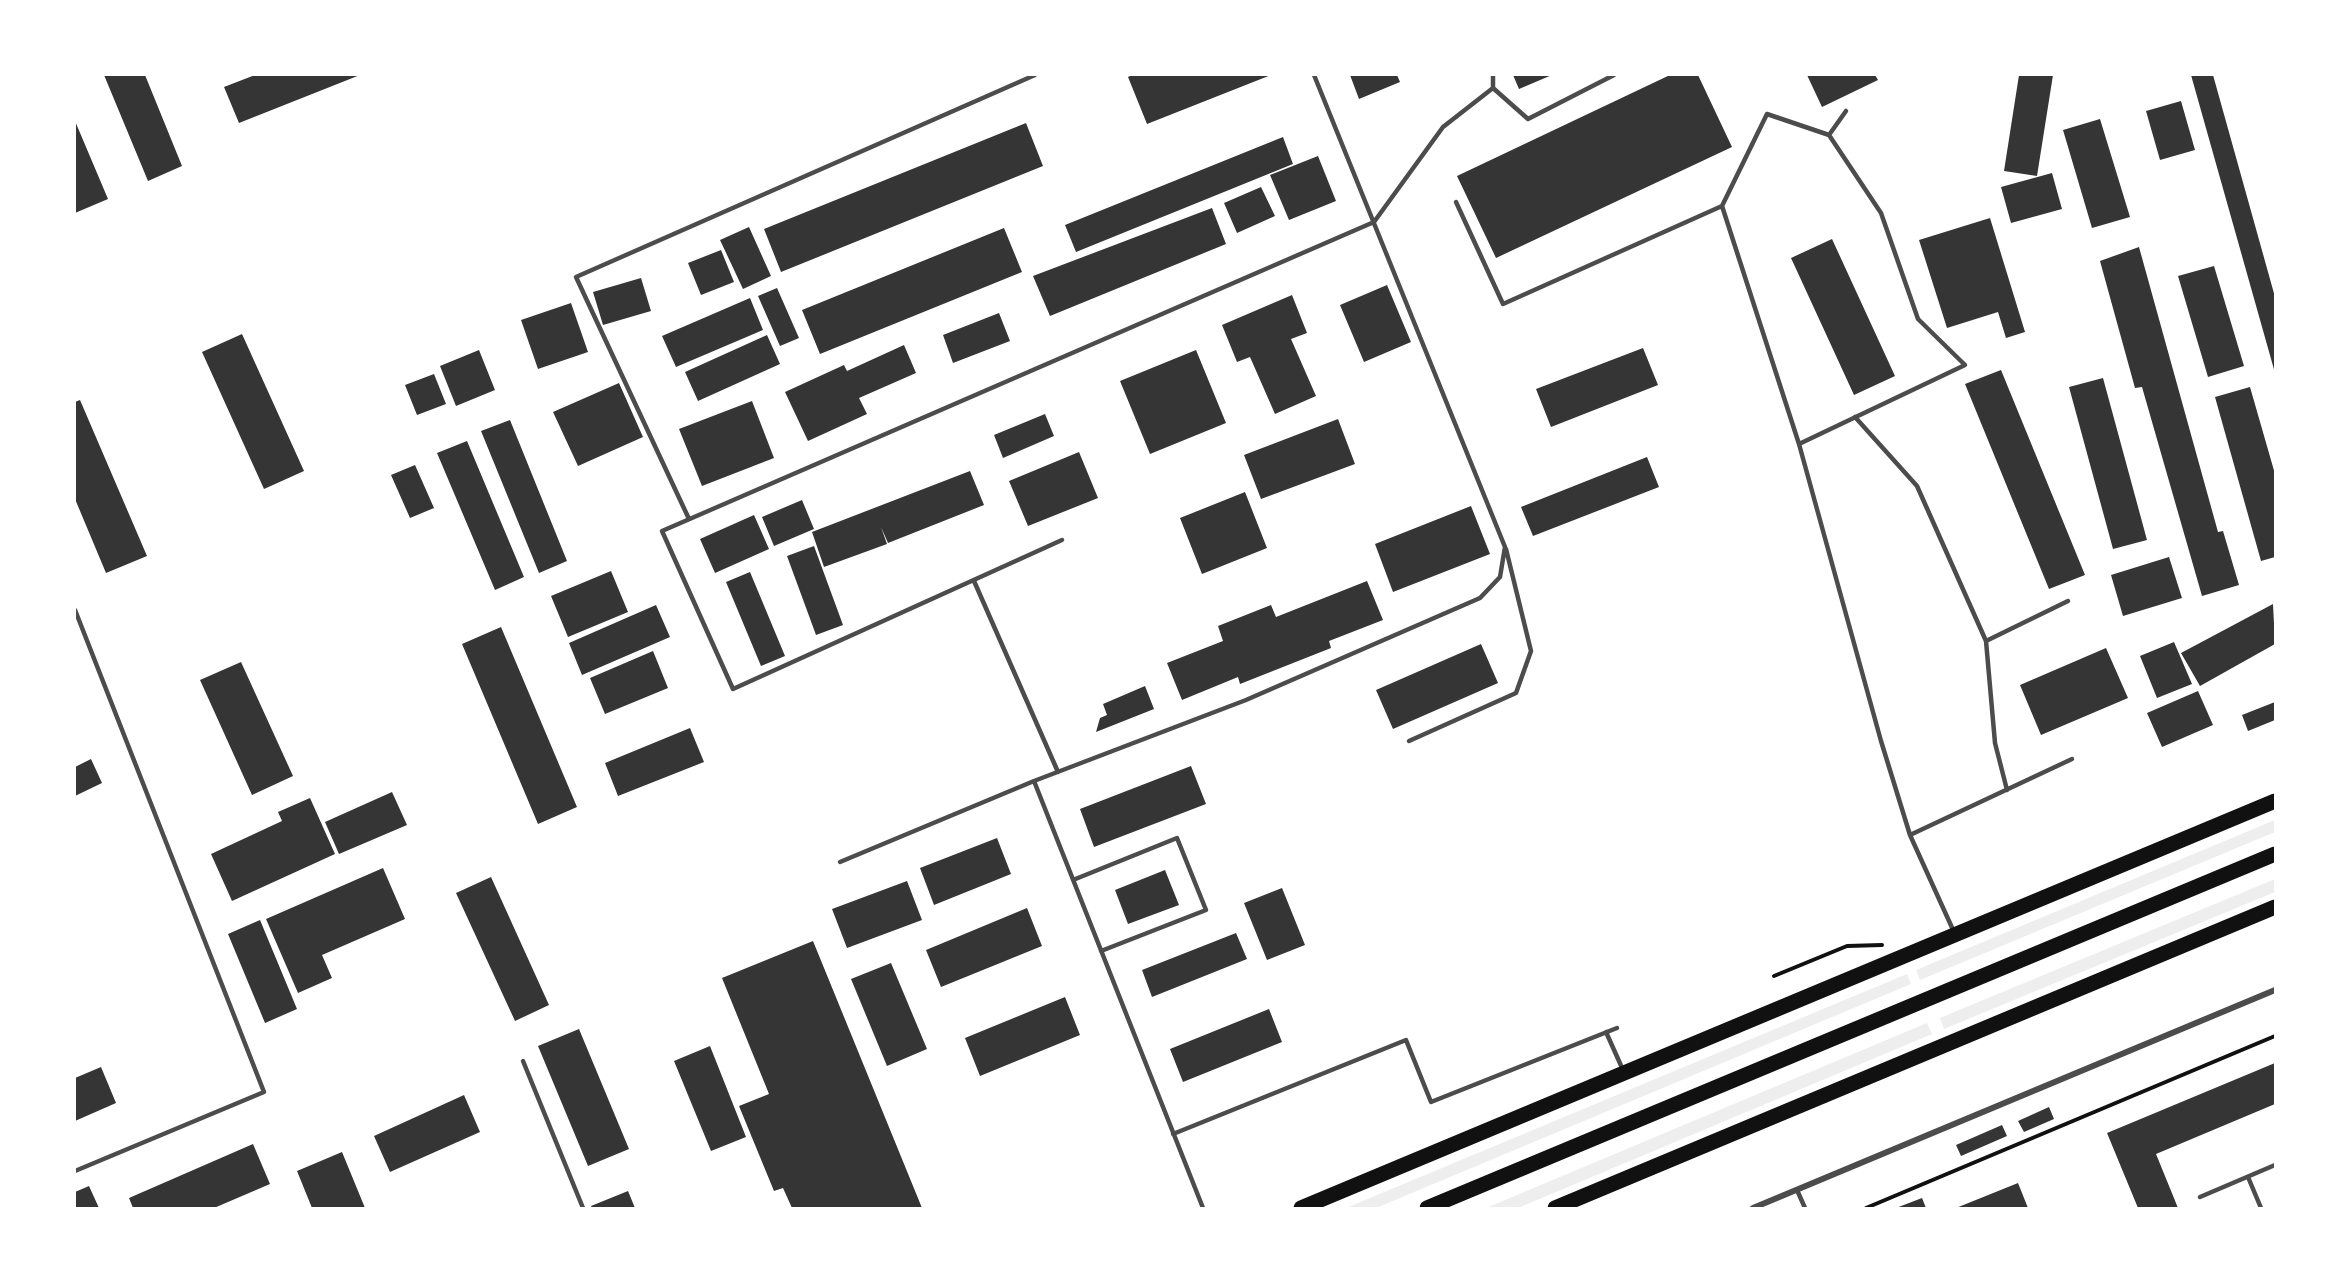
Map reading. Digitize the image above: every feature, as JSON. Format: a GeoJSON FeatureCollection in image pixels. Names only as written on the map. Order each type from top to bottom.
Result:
{"type":"FeatureCollection","features":[{"type":"Feature","properties":{"kind":"main road"},"geometry":{"type":"LineString","coordinates":[[1301,1208],[2275,801]]}},
{"type":"Feature","properties":{"kind":"main road"},"geometry":{"type":"LineString","coordinates":[[1427,1208],[2275,854]]}},
{"type":"Feature","properties":{"kind":"main road"},"geometry":{"type":"LineString","coordinates":[[1556,1208],[2275,907]]}},
{"type":"Feature","properties":{"kind":"street"},"geometry":{"type":"LineString","coordinates":[[1753,1208],[2275,990]]}},
{"type":"Feature","properties":{"kind":"lane"},"geometry":{"type":"LineString","coordinates":[[689,519],[576,277],[1035,75]]}},
{"type":"Feature","properties":{"kind":"lane"},"geometry":{"type":"LineString","coordinates":[[1314,75],[1505,547],[1531,651],[1516,693],[1409,741]]}},
{"type":"Feature","properties":{"kind":"lane"},"geometry":{"type":"LineString","coordinates":[[1493,75],[1493,88],[1528,119],[1614,75]]}},
{"type":"Feature","properties":{"kind":"lane"},"geometry":{"type":"LineString","coordinates":[[1062,540],[732,689],[662,531],[1374,222],[1443,127],[1493,88]]}},
{"type":"Feature","properties":{"kind":"lane"},"geometry":{"type":"LineString","coordinates":[[1829,135],[1846,111]]}},
{"type":"Feature","properties":{"kind":"lane"},"geometry":{"type":"LineString","coordinates":[[1456,202],[1503,304],[1722,206],[1767,114],[1829,135],[1881,213],[1918,319],[1965,365],[1799,444]]}},
{"type":"Feature","properties":{"kind":"lane"},"geometry":{"type":"LineString","coordinates":[[1722,206],[1799,444],[1881,741],[1910,835],[1955,934]]}},
{"type":"Feature","properties":{"kind":"lane"},"geometry":{"type":"LineString","coordinates":[[1855,417],[1917,486],[1986,641],[1995,743],[2007,790]]}},
{"type":"Feature","properties":{"kind":"lane"},"geometry":{"type":"LineString","coordinates":[[840,862],[1034,781],[1246,700],[1480,598],[1500,577],[1505,547]]}},
{"type":"Feature","properties":{"kind":"lane"},"geometry":{"type":"LineString","coordinates":[[974,581],[1058,772]]}},
{"type":"Feature","properties":{"kind":"lane"},"geometry":{"type":"LineString","coordinates":[[1986,641],[2068,601]]}},
{"type":"Feature","properties":{"kind":"lane"},"geometry":{"type":"LineString","coordinates":[[75,610],[264,1092],[75,1171]]}},
{"type":"Feature","properties":{"kind":"lane"},"geometry":{"type":"LineString","coordinates":[[1910,835],[2072,759]]}},
{"type":"Feature","properties":{"kind":"lane"},"geometry":{"type":"LineString","coordinates":[[1034,781],[1203,1208]]}},
{"type":"Feature","properties":{"kind":"lane"},"geometry":{"type":"LineString","coordinates":[[1073,880],[1178,838],[1206,910],[1101,951]]}},
{"type":"Feature","properties":{"kind":"lane"},"geometry":{"type":"LineString","coordinates":[[1173,1134],[1406,1040],[1431,1102],[1617,1028]]}},
{"type":"Feature","properties":{"kind":"lane"},"geometry":{"type":"LineString","coordinates":[[1606,1032],[1624,1072]]}},
{"type":"Feature","properties":{"kind":"lane"},"geometry":{"type":"LineString","coordinates":[[523,1061],[583,1208]]}},
{"type":"Feature","properties":{"kind":"lane"},"geometry":{"type":"LineString","coordinates":[[2200,1197],[2275,1165]]}},
{"type":"Feature","properties":{"kind":"lane"},"geometry":{"type":"LineString","coordinates":[[2248,1177],[2261,1208]]}},
{"type":"Feature","properties":{"kind":"lane"},"geometry":{"type":"LineString","coordinates":[[1797,1190],[1805,1208]]}},
{"type":"Feature","properties":{"kind":"path"},"geometry":{"type":"LineString","coordinates":[[1774,976],[1847,946],[1888,944]]}},
{"type":"Feature","properties":{"kind":"path"},"geometry":{"type":"LineString","coordinates":[[1866,1208],[2275,1036]]}},
{"type":"Feature","properties":{"kind":"shaded area"},"geometry":{"type":"Polygon","coordinates":[[[2275,820],[2275,832],[1920,980],[1916,970],[2275,820]]]}},
{"type":"Feature","properties":{"kind":"shaded area"},"geometry":{"type":"Polygon","coordinates":[[[2275,879],[2275,892],[1944,1029],[1940,1018],[2275,879]]]}},
{"type":"Feature","properties":{"kind":"shaded area"},"geometry":{"type":"Polygon","coordinates":[[[1907,974],[1911,984],[1376,1208],[1346,1208],[1907,974]]]}},
{"type":"Feature","properties":{"kind":"shaded area"},"geometry":{"type":"Polygon","coordinates":[[[1927,1023],[1932,1034],[1518,1208],[1486,1208],[1927,1023]]]}},
{"type":"Feature","properties":{"kind":"building"},"geometry":{"type":"Polygon","coordinates":[[[104,75],[145,75],[182,166],[148,181],[104,75]]]}},
{"type":"Feature","properties":{"kind":"building"},"geometry":{"type":"Polygon","coordinates":[[[255,75],[360,75],[239,123],[224,87],[255,75]]]}},
{"type":"Feature","properties":{"kind":"building"},"geometry":{"type":"Polygon","coordinates":[[[1132,75],[1271,75],[1147,124],[1128,77],[1132,75]]]}},
{"type":"Feature","properties":{"kind":"building"},"geometry":{"type":"Polygon","coordinates":[[[1350,75],[1397,75],[1400,82],[1359,99],[1350,75]]]}},
{"type":"Feature","properties":{"kind":"building"},"geometry":{"type":"Polygon","coordinates":[[[1513,75],[1552,75],[1519,89],[1513,75]]]}},
{"type":"Feature","properties":{"kind":"building"},"geometry":{"type":"Polygon","coordinates":[[[1670,75],[1698,75],[1732,147],[1496,258],[1457,176],[1670,75]]]}},
{"type":"Feature","properties":{"kind":"building"},"geometry":{"type":"Polygon","coordinates":[[[1807,75],[1875,75],[1878,80],[1822,107],[1807,75]]]}},
{"type":"Feature","properties":{"kind":"building"},"geometry":{"type":"Polygon","coordinates":[[[2019,75],[2053,75],[2037,176],[2004,171],[2019,75]]]}},
{"type":"Feature","properties":{"kind":"building"},"geometry":{"type":"Polygon","coordinates":[[[2191,75],[2213,75],[2275,297],[2275,373],[2191,75]]]}},
{"type":"Feature","properties":{"kind":"building"},"geometry":{"type":"Polygon","coordinates":[[[2181,101],[2195,150],[2160,160],[2146,111],[2181,101]]]}},
{"type":"Feature","properties":{"kind":"building"},"geometry":{"type":"Polygon","coordinates":[[[2100,119],[2130,217],[2092,228],[2063,130],[2100,119]]]}},
{"type":"Feature","properties":{"kind":"building"},"geometry":{"type":"Polygon","coordinates":[[[75,121],[108,199],[75,213],[75,121]]]}},
{"type":"Feature","properties":{"kind":"building"},"geometry":{"type":"Polygon","coordinates":[[[1026,123],[1043,166],[781,272],[764,229],[1026,123]]]}},
{"type":"Feature","properties":{"kind":"building"},"geometry":{"type":"Polygon","coordinates":[[[1283,137],[1293,164],[1076,252],[1065,225],[1283,137]]]}},
{"type":"Feature","properties":{"kind":"building"},"geometry":{"type":"Polygon","coordinates":[[[1318,156],[1336,201],[1289,220],[1270,175],[1318,156]]]}},
{"type":"Feature","properties":{"kind":"building"},"geometry":{"type":"Polygon","coordinates":[[[2052,173],[2062,209],[2011,223],[2001,187],[2052,173]]]}},
{"type":"Feature","properties":{"kind":"building"},"geometry":{"type":"Polygon","coordinates":[[[1261,187],[1275,216],[1237,233],[1224,203],[1261,187]]]}},
{"type":"Feature","properties":{"kind":"building"},"geometry":{"type":"Polygon","coordinates":[[[1212,208],[1226,244],[1050,316],[1033,276],[1212,208]]]}},
{"type":"Feature","properties":{"kind":"building"},"geometry":{"type":"Polygon","coordinates":[[[1990,218],[2025,332],[2006,338],[1998,312],[1947,328],[1919,240],[1990,218]]]}},
{"type":"Feature","properties":{"kind":"building"},"geometry":{"type":"Polygon","coordinates":[[[749,227],[771,276],[743,289],[720,240],[749,227]]]}},
{"type":"Feature","properties":{"kind":"building"},"geometry":{"type":"Polygon","coordinates":[[[1004,228],[1022,272],[820,354],[802,310],[1004,228]]]}},
{"type":"Feature","properties":{"kind":"building"},"geometry":{"type":"Polygon","coordinates":[[[1832,239],[1895,376],[1854,395],[1791,258],[1832,239]]]}},
{"type":"Feature","properties":{"kind":"building"},"geometry":{"type":"Polygon","coordinates":[[[2139,247],[2218,532],[2223,531],[2239,585],[2202,596],[2142,387],[2135,388],[2100,261],[2139,247]]]}},
{"type":"Feature","properties":{"kind":"building"},"geometry":{"type":"Polygon","coordinates":[[[721,250],[734,282],[701,295],[688,263],[721,250]]]}},
{"type":"Feature","properties":{"kind":"building"},"geometry":{"type":"Polygon","coordinates":[[[2214,266],[2244,366],[2208,377],[2178,276],[2214,266]]]}},
{"type":"Feature","properties":{"kind":"building"},"geometry":{"type":"Polygon","coordinates":[[[641,278],[651,311],[603,325],[593,292],[641,278]]]}},
{"type":"Feature","properties":{"kind":"building"},"geometry":{"type":"Polygon","coordinates":[[[1387,285],[1411,342],[1364,362],[1340,305],[1387,285]]]}},
{"type":"Feature","properties":{"kind":"building"},"geometry":{"type":"Polygon","coordinates":[[[777,288],[799,338],[780,346],[758,296],[777,288]]]}},
{"type":"Feature","properties":{"kind":"building"},"geometry":{"type":"Polygon","coordinates":[[[1292,295],[1307,333],[1291,339],[1316,396],[1275,414],[1250,357],[1237,362],[1222,325],[1292,295]]]}},
{"type":"Feature","properties":{"kind":"building"},"geometry":{"type":"Polygon","coordinates":[[[750,298],[763,330],[676,367],[662,336],[750,298]]]}},
{"type":"Feature","properties":{"kind":"building"},"geometry":{"type":"Polygon","coordinates":[[[571,303],[588,352],[538,369],[521,320],[571,303]]]}},
{"type":"Feature","properties":{"kind":"building"},"geometry":{"type":"Polygon","coordinates":[[[999,313],[1010,341],[953,363],[943,335],[999,313]]]}},
{"type":"Feature","properties":{"kind":"building"},"geometry":{"type":"Polygon","coordinates":[[[242,334],[304,471],[264,489],[202,352],[242,334]]]}},
{"type":"Feature","properties":{"kind":"building"},"geometry":{"type":"Polygon","coordinates":[[[767,335],[780,364],[698,401],[685,372],[767,335]]]}},
{"type":"Feature","properties":{"kind":"building"},"geometry":{"type":"Polygon","coordinates":[[[904,345],[916,373],[859,398],[867,414],[808,441],[785,392],[844,365],[847,371],[904,345]]]}},
{"type":"Feature","properties":{"kind":"building"},"geometry":{"type":"Polygon","coordinates":[[[1643,348],[1658,385],[1551,427],[1536,389],[1643,348]]]}},
{"type":"Feature","properties":{"kind":"building"},"geometry":{"type":"Polygon","coordinates":[[[479,350],[495,390],[456,406],[440,366],[479,350]]]}},
{"type":"Feature","properties":{"kind":"building"},"geometry":{"type":"Polygon","coordinates":[[[1196,350],[1226,423],[1150,454],[1120,381],[1196,350]]]}},
{"type":"Feature","properties":{"kind":"building"},"geometry":{"type":"Polygon","coordinates":[[[2001,370],[2085,575],[2049,589],[1965,384],[2001,370]]]}},
{"type":"Feature","properties":{"kind":"building"},"geometry":{"type":"Polygon","coordinates":[[[434,374],[446,404],[417,415],[405,385],[434,374]]]}},
{"type":"Feature","properties":{"kind":"building"},"geometry":{"type":"Polygon","coordinates":[[[2103,378],[2147,540],[2113,549],[2069,387],[2103,378]]]}},
{"type":"Feature","properties":{"kind":"building"},"geometry":{"type":"Polygon","coordinates":[[[619,383],[643,437],[578,466],[553,412],[619,383]]]}},
{"type":"Feature","properties":{"kind":"building"},"geometry":{"type":"Polygon","coordinates":[[[2250,387],[2275,474],[2275,557],[2261,561],[2215,397],[2250,387]]]}},
{"type":"Feature","properties":{"kind":"building"},"geometry":{"type":"Polygon","coordinates":[[[80,400],[147,556],[106,573],[75,499],[75,402],[80,400]]]}},
{"type":"Feature","properties":{"kind":"building"},"geometry":{"type":"Polygon","coordinates":[[[752,401],[774,458],[702,486],[679,429],[752,401]]]}},
{"type":"Feature","properties":{"kind":"building"},"geometry":{"type":"Polygon","coordinates":[[[1045,414],[1054,436],[1003,458],[994,435],[1045,414]]]}},
{"type":"Feature","properties":{"kind":"building"},"geometry":{"type":"Polygon","coordinates":[[[1338,419],[1355,464],[1261,499],[1244,455],[1338,419]]]}},
{"type":"Feature","properties":{"kind":"building"},"geometry":{"type":"Polygon","coordinates":[[[510,420],[567,561],[539,573],[481,431],[510,420]]]}},
{"type":"Feature","properties":{"kind":"building"},"geometry":{"type":"Polygon","coordinates":[[[467,441],[524,577],[495,590],[437,453],[467,441]]]}},
{"type":"Feature","properties":{"kind":"building"},"geometry":{"type":"Polygon","coordinates":[[[1079,452],[1098,498],[1028,526],[1009,481],[1079,452]]]}},
{"type":"Feature","properties":{"kind":"building"},"geometry":{"type":"Polygon","coordinates":[[[1647,457],[1659,487],[1533,536],[1521,507],[1647,457]]]}},
{"type":"Feature","properties":{"kind":"building"},"geometry":{"type":"Polygon","coordinates":[[[415,465],[434,508],[410,518],[391,475],[415,465]]]}},
{"type":"Feature","properties":{"kind":"building"},"geometry":{"type":"Polygon","coordinates":[[[970,471],[984,505],[888,543],[881,527],[887,544],[824,567],[812,532],[970,471]]]}},
{"type":"Feature","properties":{"kind":"building"},"geometry":{"type":"Polygon","coordinates":[[[1245,492],[1267,548],[1202,574],[1180,518],[1245,492]]]}},
{"type":"Feature","properties":{"kind":"building"},"geometry":{"type":"Polygon","coordinates":[[[802,500],[814,529],[774,546],[762,517],[802,500]]]}},
{"type":"Feature","properties":{"kind":"building"},"geometry":{"type":"Polygon","coordinates":[[[1471,506],[1490,554],[1393,592],[1375,544],[1471,506]]]}},
{"type":"Feature","properties":{"kind":"building"},"geometry":{"type":"Polygon","coordinates":[[[754,515],[769,549],[715,573],[700,539],[754,515]]]}},
{"type":"Feature","properties":{"kind":"building"},"geometry":{"type":"Polygon","coordinates":[[[814,546],[843,625],[816,635],[787,556],[814,546]]]}},
{"type":"Feature","properties":{"kind":"building"},"geometry":{"type":"Polygon","coordinates":[[[2169,557],[2182,598],[2123,616],[2111,575],[2169,557]]]}},
{"type":"Feature","properties":{"kind":"building"},"geometry":{"type":"Polygon","coordinates":[[[611,571],[628,612],[568,637],[551,596],[611,571]]]}},
{"type":"Feature","properties":{"kind":"building"},"geometry":{"type":"Polygon","coordinates":[[[750,572],[785,656],[761,666],[726,582],[750,572]]]}},
{"type":"Feature","properties":{"kind":"building"},"geometry":{"type":"Polygon","coordinates":[[[1367,581],[1383,620],[1329,641],[1331,648],[1240,684],[1238,677],[1182,700],[1167,663],[1223,641],[1218,626],[1271,605],[1276,617],[1367,581]]]}},
{"type":"Feature","properties":{"kind":"building"},"geometry":{"type":"Polygon","coordinates":[[[2273,604],[2275,644],[2200,686],[2181,653],[2273,604]]]}},
{"type":"Feature","properties":{"kind":"building"},"geometry":{"type":"Polygon","coordinates":[[[656,605],[670,637],[582,675],[569,643],[656,605]]]}},
{"type":"Feature","properties":{"kind":"building"},"geometry":{"type":"Polygon","coordinates":[[[501,627],[577,807],[538,824],[462,644],[501,627]]]}},
{"type":"Feature","properties":{"kind":"building"},"geometry":{"type":"Polygon","coordinates":[[[2174,642],[2192,684],[2157,698],[2140,656],[2174,642]]]}},
{"type":"Feature","properties":{"kind":"building"},"geometry":{"type":"Polygon","coordinates":[[[1481,644],[1498,683],[1393,729],[1376,690],[1481,644]]]}},
{"type":"Feature","properties":{"kind":"building"},"geometry":{"type":"Polygon","coordinates":[[[2106,648],[2128,698],[2041,735],[2020,685],[2106,648]]]}},
{"type":"Feature","properties":{"kind":"building"},"geometry":{"type":"Polygon","coordinates":[[[653,651],[668,688],[605,714],[590,678],[653,651]]]}},
{"type":"Feature","properties":{"kind":"building"},"geometry":{"type":"Polygon","coordinates":[[[241,662],[293,776],[252,795],[200,680],[241,662]]]}},
{"type":"Feature","properties":{"kind":"building"},"geometry":{"type":"Polygon","coordinates":[[[1145,686],[1154,709],[1096,732],[1100,718],[1107,715],[1103,704],[1145,686]]]}},
{"type":"Feature","properties":{"kind":"building"},"geometry":{"type":"Polygon","coordinates":[[[2198,691],[2213,725],[2162,747],[2147,713],[2198,691]]]}},
{"type":"Feature","properties":{"kind":"building"},"geometry":{"type":"Polygon","coordinates":[[[2275,702],[2275,720],[2248,731],[2242,715],[2275,702]]]}},
{"type":"Feature","properties":{"kind":"building"},"geometry":{"type":"Polygon","coordinates":[[[690,728],[704,762],[618,796],[605,763],[690,728]]]}},
{"type":"Feature","properties":{"kind":"building"},"geometry":{"type":"Polygon","coordinates":[[[91,759],[102,783],[75,796],[75,767],[91,759]]]}},
{"type":"Feature","properties":{"kind":"building"},"geometry":{"type":"Polygon","coordinates":[[[1191,766],[1206,804],[1094,847],[1080,809],[1191,766]]]}},
{"type":"Feature","properties":{"kind":"building"},"geometry":{"type":"Polygon","coordinates":[[[392,792],[407,825],[339,854],[325,822],[392,792]]]}},
{"type":"Feature","properties":{"kind":"building"},"geometry":{"type":"Polygon","coordinates":[[[310,798],[335,854],[232,901],[211,854],[282,821],[278,812],[310,798]]]}},
{"type":"Feature","properties":{"kind":"building"},"geometry":{"type":"Polygon","coordinates":[[[997,838],[1011,874],[934,905],[920,868],[997,838]]]}},
{"type":"Feature","properties":{"kind":"building"},"geometry":{"type":"Polygon","coordinates":[[[383,868],[405,919],[322,955],[332,978],[298,993],[266,919],[383,868]]]}},
{"type":"Feature","properties":{"kind":"building"},"geometry":{"type":"Polygon","coordinates":[[[1165,870],[1179,905],[1128,924],[1115,890],[1165,870]]]}},
{"type":"Feature","properties":{"kind":"building"},"geometry":{"type":"Polygon","coordinates":[[[491,877],[549,1005],[515,1021],[456,893],[491,877]]]}},
{"type":"Feature","properties":{"kind":"building"},"geometry":{"type":"Polygon","coordinates":[[[907,881],[922,920],[847,948],[832,909],[907,881]]]}},
{"type":"Feature","properties":{"kind":"building"},"geometry":{"type":"Polygon","coordinates":[[[1282,888],[1305,945],[1267,960],[1244,903],[1282,888]]]}},
{"type":"Feature","properties":{"kind":"building"},"geometry":{"type":"Polygon","coordinates":[[[1027,908],[1042,946],[941,987],[926,950],[1027,908]]]}},
{"type":"Feature","properties":{"kind":"building"},"geometry":{"type":"Polygon","coordinates":[[[260,920],[297,1009],[265,1023],[228,934],[260,920]]]}},
{"type":"Feature","properties":{"kind":"building"},"geometry":{"type":"Polygon","coordinates":[[[1236,933],[1247,959],[1152,997],[1142,970],[1236,933]]]}},
{"type":"Feature","properties":{"kind":"building"},"geometry":{"type":"Polygon","coordinates":[[[813,941],[922,1208],[792,1208],[783,1188],[774,1191],[739,1106],[769,1094],[722,978],[813,941]]]}},
{"type":"Feature","properties":{"kind":"building"},"geometry":{"type":"Polygon","coordinates":[[[891,963],[927,1049],[887,1066],[851,979],[891,963]]]}},
{"type":"Feature","properties":{"kind":"building"},"geometry":{"type":"Polygon","coordinates":[[[1065,997],[1080,1035],[980,1076],[965,1038],[1065,997]]]}},
{"type":"Feature","properties":{"kind":"building"},"geometry":{"type":"Polygon","coordinates":[[[1269,1009],[1282,1042],[1183,1082],[1170,1049],[1269,1009]]]}},
{"type":"Feature","properties":{"kind":"building"},"geometry":{"type":"Polygon","coordinates":[[[579,1029],[629,1149],[588,1166],[538,1046],[579,1029]]]}},
{"type":"Feature","properties":{"kind":"building"},"geometry":{"type":"Polygon","coordinates":[[[710,1046],[746,1137],[711,1151],[674,1061],[710,1046]]]}},
{"type":"Feature","properties":{"kind":"building"},"geometry":{"type":"Polygon","coordinates":[[[2275,1063],[2275,1104],[2156,1154],[2178,1208],[2138,1208],[2107,1133],[2275,1063]]]}},
{"type":"Feature","properties":{"kind":"building"},"geometry":{"type":"Polygon","coordinates":[[[101,1067],[116,1103],[75,1121],[75,1078],[101,1067]]]}},
{"type":"Feature","properties":{"kind":"building"},"geometry":{"type":"Polygon","coordinates":[[[464,1095],[480,1132],[390,1172],[374,1136],[464,1095]]]}},
{"type":"Feature","properties":{"kind":"building"},"geometry":{"type":"Polygon","coordinates":[[[2049,1107],[2054,1119],[2024,1132],[2018,1121],[2049,1107]]]}},
{"type":"Feature","properties":{"kind":"building"},"geometry":{"type":"Polygon","coordinates":[[[2002,1125],[2007,1136],[1961,1156],[1956,1145],[2002,1125]]]}},
{"type":"Feature","properties":{"kind":"building"},"geometry":{"type":"Polygon","coordinates":[[[253,1144],[270,1184],[214,1208],[133,1208],[129,1198],[253,1144]]]}},
{"type":"Feature","properties":{"kind":"building"},"geometry":{"type":"Polygon","coordinates":[[[342,1152],[365,1208],[312,1208],[297,1171],[342,1152]]]}},
{"type":"Feature","properties":{"kind":"building"},"geometry":{"type":"Polygon","coordinates":[[[2018,1183],[2028,1208],[1956,1208],[2018,1183]]]}},
{"type":"Feature","properties":{"kind":"building"},"geometry":{"type":"Polygon","coordinates":[[[89,1186],[99,1208],[75,1208],[75,1192],[89,1186]]]}},
{"type":"Feature","properties":{"kind":"building"},"geometry":{"type":"Polygon","coordinates":[[[628,1191],[635,1208],[592,1208],[591,1206],[628,1191]]]}},
{"type":"Feature","properties":{"kind":"building"},"geometry":{"type":"Polygon","coordinates":[[[1922,1198],[1926,1208],[1896,1208],[1922,1198]]]}}]}
